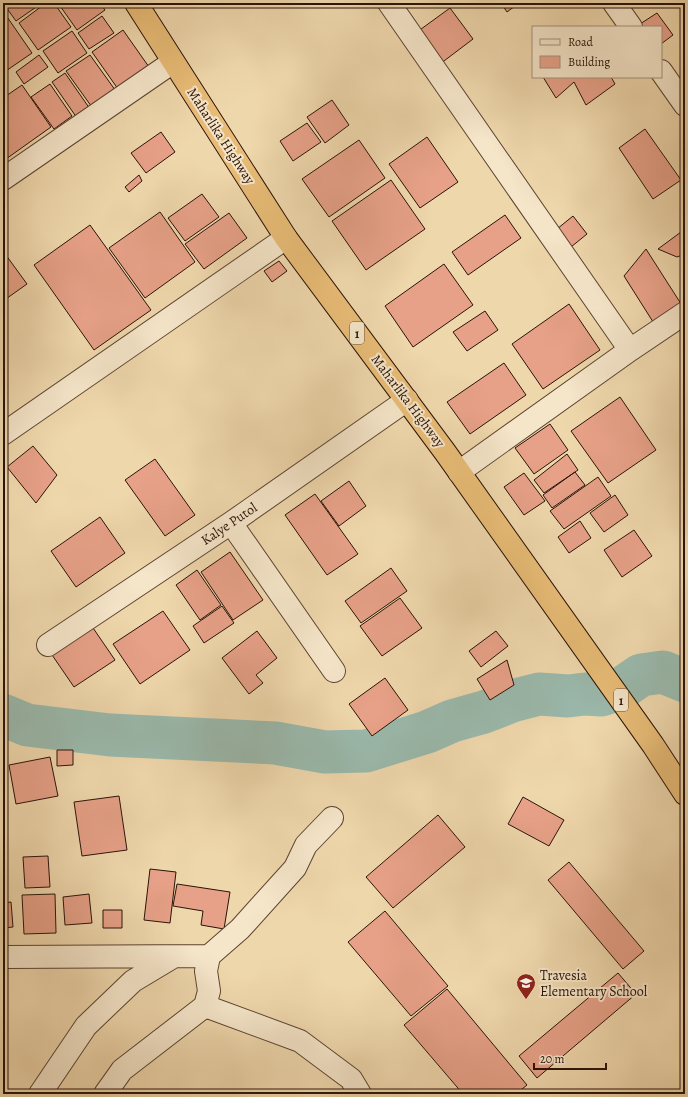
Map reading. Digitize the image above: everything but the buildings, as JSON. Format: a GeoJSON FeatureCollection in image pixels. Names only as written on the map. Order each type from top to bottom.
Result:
{"type":"FeatureCollection","features":[{"type":"Feature","properties":{"kind":"highway","name":"Maharlika Highway"},"geometry":{"type":"LineString","coordinates":[[136,3],[286,238],[459,472],[653,745],[685,794]]}},
{"type":"Feature","properties":{"kind":"street"},"geometry":{"type":"LineString","coordinates":[[389,3],[630,350]]}},
{"type":"Feature","properties":{"kind":"street"},"geometry":{"type":"LineString","coordinates":[[614,3],[630,26]]}},
{"type":"Feature","properties":{"kind":"street"},"geometry":{"type":"LineString","coordinates":[[3,179],[173,62]]}},
{"type":"Feature","properties":{"kind":"street"},"geometry":{"type":"LineString","coordinates":[[662,71],[685,105]]}},
{"type":"Feature","properties":{"kind":"street"},"geometry":{"type":"LineString","coordinates":[[3,434],[286,238]]}},
{"type":"Feature","properties":{"kind":"street"},"geometry":{"type":"LineString","coordinates":[[459,472],[630,350],[685,313]]}},
{"type":"Feature","properties":{"kind":"street","name":"Kalye Putol"},"geometry":{"type":"LineString","coordinates":[[48,645],[232,523],[407,400]]}},
{"type":"Feature","properties":{"kind":"street"},"geometry":{"type":"LineString","coordinates":[[232,523],[334,671]]}},
{"type":"Feature","properties":{"kind":"street"},"geometry":{"type":"LineString","coordinates":[[105,1094],[122,1070],[204,1006],[209,990],[206,971],[209,956],[240,929],[294,868],[306,845],[332,818]]}},
{"type":"Feature","properties":{"kind":"street"},"geometry":{"type":"LineString","coordinates":[[3,957],[209,956]]}},
{"type":"Feature","properties":{"kind":"street"},"geometry":{"type":"LineString","coordinates":[[40,1094],[86,1026],[134,981],[173,957]]}},
{"type":"Feature","properties":{"kind":"street"},"geometry":{"type":"LineString","coordinates":[[204,1006],[300,1041],[351,1079],[360,1094]]}},
{"type":"Feature","properties":{"kind":"waterway"},"geometry":{"type":"LineString","coordinates":[[3,715],[27,725],[110,735],[275,743],[325,752],[366,751],[427,732],[452,721],[484,712],[512,701],[539,694],[568,696],[585,694],[601,695],[622,688],[641,675],[663,672],[685,681]]}},
{"type":"Feature","properties":{"kind":"place","name":"Travesia Elementary School"},"geometry":{"type":"Point","coordinates":[526,1000]}}]}
